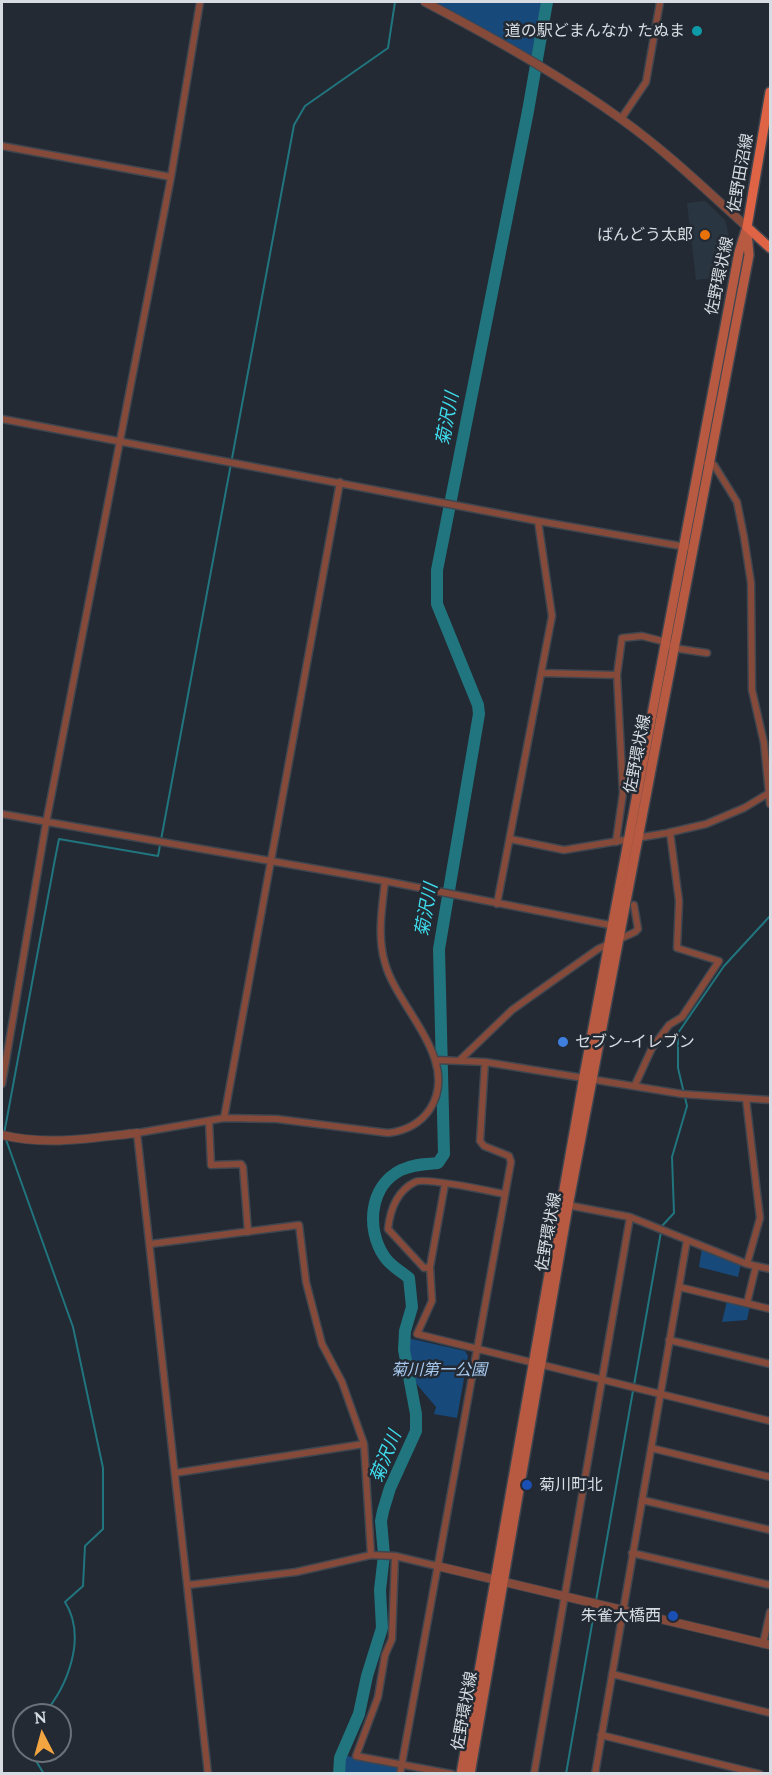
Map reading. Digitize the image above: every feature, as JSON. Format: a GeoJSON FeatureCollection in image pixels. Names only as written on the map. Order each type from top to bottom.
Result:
{"type":"FeatureCollection","features":[{"type":"Feature","properties":{"kind":"main road","name":"佐野田沼線"},"geometry":{"type":"LineString","coordinates":[[771,92],[747,226],[771,248]]}},
{"type":"Feature","properties":{"kind":"main road","name":"佐野環状線"},"geometry":{"type":"LineString","coordinates":[[588,1077],[608,946],[616,926],[704,463],[748,255],[747,226]]}},
{"type":"Feature","properties":{"kind":"main road","name":"佐野環状線"},"geometry":{"type":"LineString","coordinates":[[461,1773],[499,1580],[588,1077],[618,942],[616,926]]}},
{"type":"Feature","properties":{"kind":"main road","name":"佐野環状線"},"geometry":{"type":"LineString","coordinates":[[470,1773],[499,1580]]}},
{"type":"Feature","properties":{"kind":"street"},"geometry":{"type":"LineString","coordinates":[[2,1084],[46,823],[171,177],[200,2]]}},
{"type":"Feature","properties":{"kind":"street"},"geometry":{"type":"LineString","coordinates":[[621,119],[646,82],[660,2]]}},
{"type":"Feature","properties":{"kind":"street"},"geometry":{"type":"LineString","coordinates":[[429,3],[585,94],[621,119],[681,167],[747,226]]}},
{"type":"Feature","properties":{"kind":"street"},"geometry":{"type":"LineString","coordinates":[[2,146],[171,177]]}},
{"type":"Feature","properties":{"kind":"street"},"geometry":{"type":"LineString","coordinates":[[2,419],[538,521],[688,547]]}},
{"type":"Feature","properties":{"kind":"street"},"geometry":{"type":"LineString","coordinates":[[704,463],[714,465],[734,495],[744,537],[751,583],[752,690],[764,743],[771,804]]}},
{"type":"Feature","properties":{"kind":"street"},"geometry":{"type":"LineString","coordinates":[[224,1118],[340,482]]}},
{"type":"Feature","properties":{"kind":"street"},"geometry":{"type":"LineString","coordinates":[[497,904],[552,616],[538,521]]}},
{"type":"Feature","properties":{"kind":"street"},"geometry":{"type":"LineString","coordinates":[[616,842],[623,793],[617,675],[622,638],[642,636],[707,653]]}},
{"type":"Feature","properties":{"kind":"street"},"geometry":{"type":"LineString","coordinates":[[542,673],[617,675]]}},
{"type":"Feature","properties":{"kind":"street"},"geometry":{"type":"LineString","coordinates":[[510,839],[564,850],[633,839],[706,824],[744,808],[769,793]]}},
{"type":"Feature","properties":{"kind":"street"},"geometry":{"type":"LineString","coordinates":[[2,814],[385,881],[616,926]]}},
{"type":"Feature","properties":{"kind":"street"},"geometry":{"type":"LineString","coordinates":[[635,1084],[652,1048],[669,1025],[682,1017],[719,961],[677,948],[680,901],[670,832]]}},
{"type":"Feature","properties":{"kind":"street"},"geometry":{"type":"LineString","coordinates":[[2,1135],[34,1141],[82,1139],[137,1133],[224,1118],[277,1119],[388,1133],[401,1131],[416,1124],[431,1107],[438,1084],[436,1060],[385,964],[381,931],[385,881]]}},
{"type":"Feature","properties":{"kind":"street"},"geometry":{"type":"LineString","coordinates":[[460,1061],[512,1010],[598,949],[618,942],[638,929],[634,905]]}},
{"type":"Feature","properties":{"kind":"street"},"geometry":{"type":"LineString","coordinates":[[436,1060],[486,1062],[635,1084],[682,1094],[771,1100]]}},
{"type":"Feature","properties":{"kind":"street"},"geometry":{"type":"LineString","coordinates":[[400,1773],[511,1158],[484,1146],[480,1141],[486,1062]]}},
{"type":"Feature","properties":{"kind":"street"},"geometry":{"type":"LineString","coordinates":[[746,1099],[760,1218],[747,1264]]}},
{"type":"Feature","properties":{"kind":"street"},"geometry":{"type":"LineString","coordinates":[[209,1121],[211,1165],[242,1164],[248,1232]]}},
{"type":"Feature","properties":{"kind":"street"},"geometry":{"type":"LineString","coordinates":[[137,1133],[208,1773]]}},
{"type":"Feature","properties":{"kind":"street"},"geometry":{"type":"LineString","coordinates":[[430,1267],[424,1268],[388,1229],[390,1213],[403,1192],[416,1182],[446,1184],[504,1194]]}},
{"type":"Feature","properties":{"kind":"street"},"geometry":{"type":"LineString","coordinates":[[446,1184],[430,1267],[432,1301],[417,1334],[771,1421]]}},
{"type":"Feature","properties":{"kind":"street"},"geometry":{"type":"LineString","coordinates":[[564,1205],[630,1217],[747,1264],[771,1269]]}},
{"type":"Feature","properties":{"kind":"street"},"geometry":{"type":"LineString","coordinates":[[534,1773],[630,1217]]}},
{"type":"Feature","properties":{"kind":"street"},"geometry":{"type":"LineString","coordinates":[[150,1244],[299,1225],[306,1282],[322,1344],[342,1382],[364,1444],[371,1555]]}},
{"type":"Feature","properties":{"kind":"street"},"geometry":{"type":"LineString","coordinates":[[595,1773],[687,1239]]}},
{"type":"Feature","properties":{"kind":"street"},"geometry":{"type":"LineString","coordinates":[[747,1303],[756,1266]]}},
{"type":"Feature","properties":{"kind":"street"},"geometry":{"type":"LineString","coordinates":[[679,1287],[771,1309]]}},
{"type":"Feature","properties":{"kind":"street"},"geometry":{"type":"LineString","coordinates":[[669,1340],[771,1364]]}},
{"type":"Feature","properties":{"kind":"street"},"geometry":{"type":"LineString","coordinates":[[175,1473],[364,1444]]}},
{"type":"Feature","properties":{"kind":"street"},"geometry":{"type":"LineString","coordinates":[[651,1449],[771,1477]]}},
{"type":"Feature","properties":{"kind":"street"},"geometry":{"type":"LineString","coordinates":[[642,1500],[771,1530]]}},
{"type":"Feature","properties":{"kind":"street"},"geometry":{"type":"LineString","coordinates":[[632,1553],[771,1585]]}},
{"type":"Feature","properties":{"kind":"street"},"geometry":{"type":"LineString","coordinates":[[188,1585],[296,1572],[371,1555],[395,1556],[767,1645],[771,1612]]}},
{"type":"Feature","properties":{"kind":"street"},"geometry":{"type":"LineString","coordinates":[[395,1556],[392,1639],[385,1655],[378,1697],[356,1756],[401,1766],[452,1773]]}},
{"type":"Feature","properties":{"kind":"street"},"geometry":{"type":"LineString","coordinates":[[612,1674],[771,1713]]}},
{"type":"Feature","properties":{"kind":"street"},"geometry":{"type":"LineString","coordinates":[[602,1735],[760,1773]]}},
{"type":"Feature","properties":{"kind":"shaded area"},"geometry":{"type":"Polygon","coordinates":[[[705,201],[725,220],[730,240],[723,277],[696,280],[687,203],[705,201]]]}},
{"type":"Feature","properties":{"kind":"green space"},"geometry":{"type":"Polygon","coordinates":[[[432,2],[546,2],[530,62],[432,2]]]}},
{"type":"Feature","properties":{"kind":"green space"},"geometry":{"type":"Polygon","coordinates":[[[702,1248],[741,1264],[738,1277],[699,1267],[702,1248]]]}},
{"type":"Feature","properties":{"kind":"green space"},"geometry":{"type":"Polygon","coordinates":[[[727,1301],[750,1306],[747,1320],[722,1322],[727,1301]]]}},
{"type":"Feature","properties":{"kind":"green space","name":"菊川第一公園"},"geometry":{"type":"Polygon","coordinates":[[[408,1338],[465,1351],[468,1356],[457,1418],[434,1414],[436,1407],[416,1383],[409,1369],[408,1338]]]}},
{"type":"Feature","properties":{"kind":"green space"},"geometry":{"type":"Polygon","coordinates":[[[343,1755],[398,1767],[397,1774],[341,1773],[343,1755]]]}},
{"type":"Feature","properties":{"kind":"waterway"},"geometry":{"type":"LineString","coordinates":[[52,1703],[67,1676],[72,1661],[74,1630],[65,1602],[83,1586],[85,1546],[103,1529],[103,1468],[73,1327],[4,1134],[59,839],[158,856],[294,125],[305,106],[388,48],[395,2]]}},
{"type":"Feature","properties":{"kind":"waterway","name":"菊沢川"},"geometry":{"type":"LineString","coordinates":[[339,1774],[340,1758],[359,1714],[367,1676],[382,1628],[380,1590],[384,1555],[381,1521],[383,1511],[390,1488],[416,1431],[416,1414],[404,1350],[405,1331],[412,1307],[409,1278],[389,1263],[378,1245],[373,1221],[374,1209],[382,1186],[390,1177],[410,1167],[438,1163],[444,1154],[439,949],[479,714],[478,705],[437,604],[437,570],[528,111],[547,2]]}},
{"type":"Feature","properties":{"kind":"waterway"},"geometry":{"type":"LineString","coordinates":[[596,1601],[662,1226],[674,1213],[672,1157],[687,1106],[678,1068],[678,1033],[724,966],[770,916]]}},
{"type":"Feature","properties":{"kind":"waterway"},"geometry":{"type":"LineString","coordinates":[[566,1774],[595,1607]]}},
{"type":"Feature","properties":{"kind":"waterway"},"geometry":{"type":"LineString","coordinates":[[37,1763],[44,1774]]}},
{"type":"Feature","properties":{"kind":"place","name":"道の駅どまんなか たぬま"},"geometry":{"type":"Point","coordinates":[697,31]}},
{"type":"Feature","properties":{"kind":"place","name":"ばんどう太郎"},"geometry":{"type":"Point","coordinates":[705,235]}},
{"type":"Feature","properties":{"kind":"place","name":"セブン-イレブン"},"geometry":{"type":"Point","coordinates":[563,1042]}},
{"type":"Feature","properties":{"kind":"place","name":"菊川町北"},"geometry":{"type":"Point","coordinates":[527,1485]}},
{"type":"Feature","properties":{"kind":"place","name":"朱雀大橋西"},"geometry":{"type":"Point","coordinates":[673,1616]}}]}
